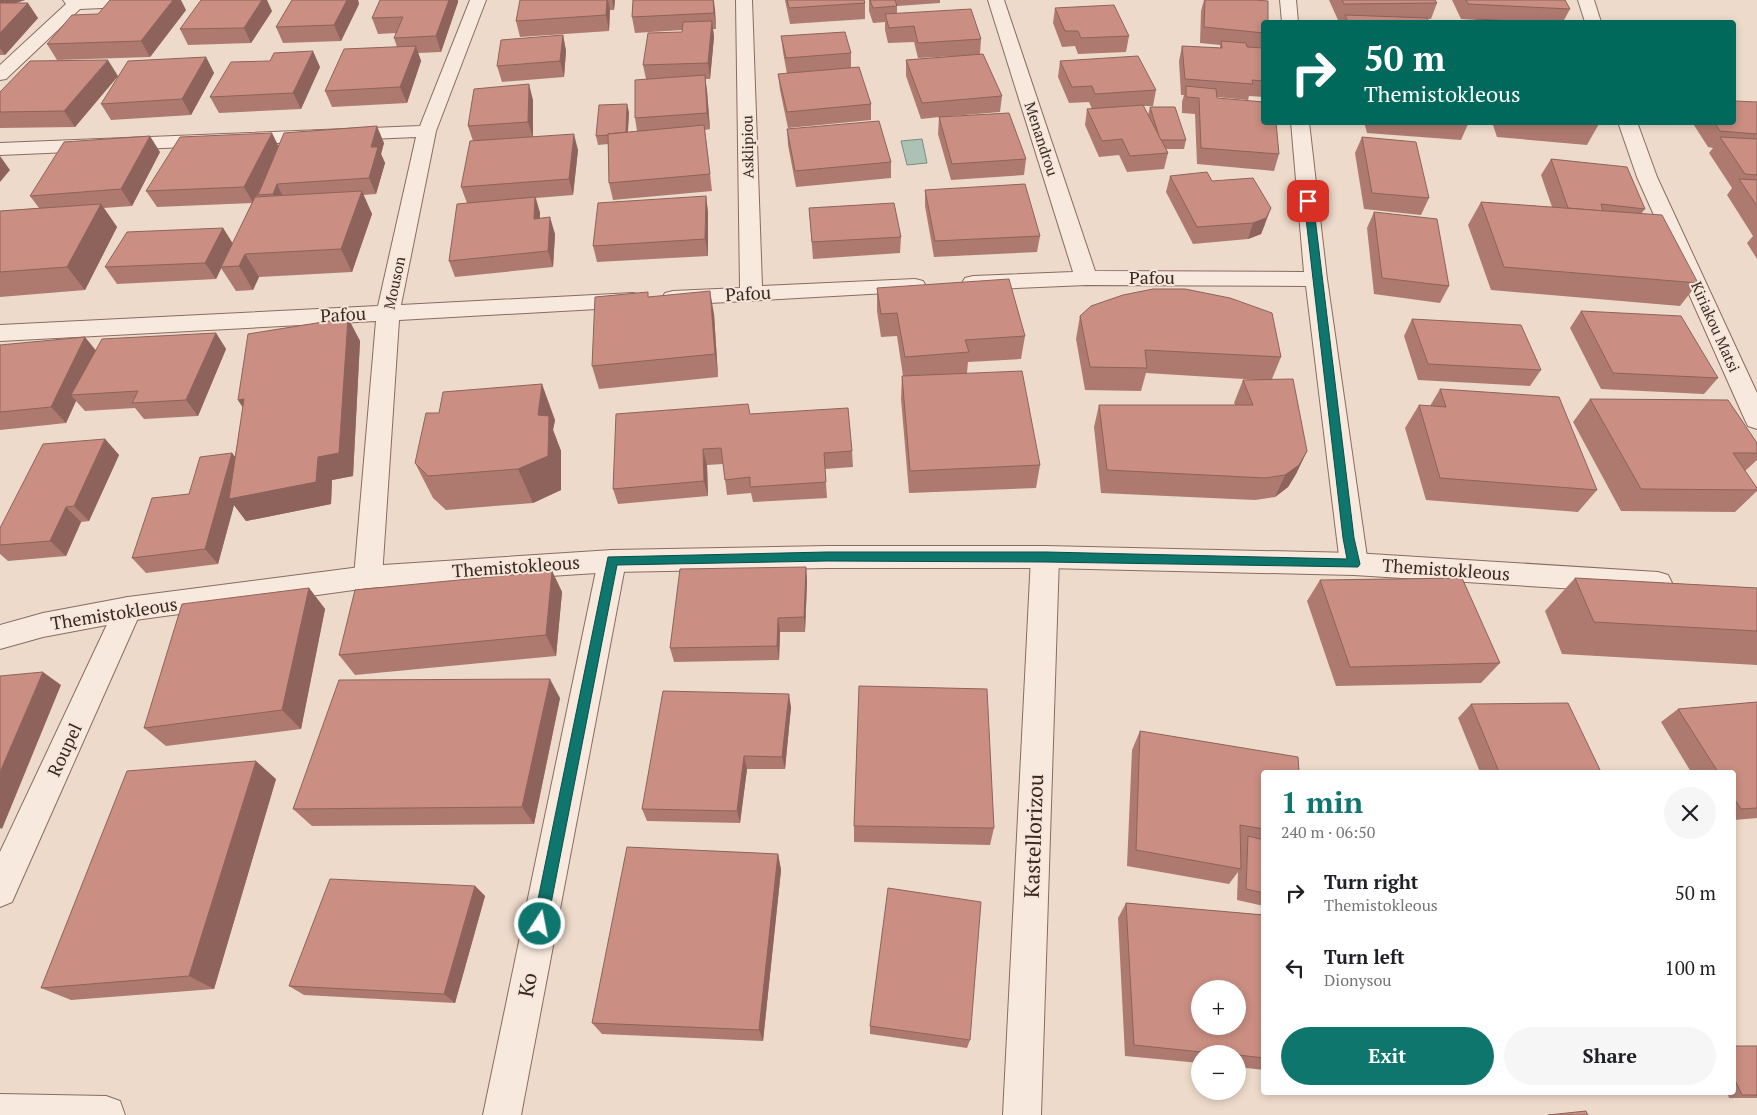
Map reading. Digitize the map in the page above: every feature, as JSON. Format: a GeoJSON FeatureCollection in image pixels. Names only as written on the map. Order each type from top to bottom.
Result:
{"type":"FeatureCollection","features":[{"type":"Feature","properties":{"kind":"street"},"geometry":{"type":"LineString","coordinates":[[0,75],[74,2],[168,0]]}},
{"type":"Feature","properties":{"kind":"street","name":"Mouson"},"geometry":{"type":"LineString","coordinates":[[368,578],[388,313],[428,131],[478,0]]}},
{"type":"Feature","properties":{"kind":"street","name":"Asklipiou"},"geometry":{"type":"LineString","coordinates":[[744,0],[751,294]]}},
{"type":"Feature","properties":{"kind":"street","name":"Menandrou"},"geometry":{"type":"LineString","coordinates":[[996,0],[1086,278]]}},
{"type":"Feature","properties":{"kind":"street"},"geometry":{"type":"LineString","coordinates":[[1288,0],[1290,20]]}},
{"type":"Feature","properties":{"kind":"street"},"geometry":{"type":"LineString","coordinates":[[1586,0],[1592,20]]}},
{"type":"Feature","properties":{"kind":"street"},"geometry":{"type":"LineString","coordinates":[[1300,125],[1316,279],[1348,538],[1354,564]]}},
{"type":"Feature","properties":{"kind":"street","name":"Kiriakou Matsi"},"geometry":{"type":"LineString","coordinates":[[1628,125],[1647,177],[1757,420]]}},
{"type":"Feature","properties":{"kind":"street"},"geometry":{"type":"LineString","coordinates":[[0,149],[428,131]]}},
{"type":"Feature","properties":{"kind":"street","name":"Pafou"},"geometry":{"type":"LineString","coordinates":[[0,333],[1086,278],[1316,279]]}},
{"type":"Feature","properties":{"kind":"street","name":"Themistokleous"},"geometry":{"type":"LineString","coordinates":[[0,637],[43,625],[128,610],[368,578],[612,560],[827,557],[1046,557],[1354,564],[1678,584]]}},
{"type":"Feature","properties":{"kind":"street","name":"Kastellorizou"},"geometry":{"type":"LineString","coordinates":[[1022,1115],[1046,557]]}},
{"type":"Feature","properties":{"kind":"street","name":"Ko"},"geometry":{"type":"LineString","coordinates":[[502,1115],[612,560]]}},
{"type":"Feature","properties":{"kind":"street","name":"Roupel"},"geometry":{"type":"LineString","coordinates":[[0,890],[128,610]]}},
{"type":"Feature","properties":{"kind":"street"},"geometry":{"type":"LineString","coordinates":[[0,1113],[106,1115]]}},
{"type":"Feature","properties":{"kind":"shaded area"},"geometry":{"type":"Polygon","coordinates":[[[922,139],[927,163],[907,165],[901,141],[922,139]]]}},
{"type":"Feature","properties":{"kind":"building"},"geometry":{"type":"Polygon","coordinates":[[[110,0],[173,0],[141,41],[47,44],[72,15],[98,14],[110,0]]]}},
{"type":"Feature","properties":{"kind":"building"},"geometry":{"type":"Polygon","coordinates":[[[201,0],[262,0],[244,28],[180,29],[201,0]]]}},
{"type":"Feature","properties":{"kind":"building"},"geometry":{"type":"Polygon","coordinates":[[[292,0],[347,0],[334,25],[276,27],[292,0]]]}},
{"type":"Feature","properties":{"kind":"building"},"geometry":{"type":"Polygon","coordinates":[[[380,0],[449,0],[436,36],[394,38],[403,17],[372,18],[380,0]]]}},
{"type":"Feature","properties":{"kind":"building"},"geometry":{"type":"Polygon","coordinates":[[[520,0],[607,0],[606,15],[516,21],[520,0]]]}},
{"type":"Feature","properties":{"kind":"building"},"geometry":{"type":"Polygon","coordinates":[[[633,0],[713,0],[714,13],[632,17],[633,0]]]}},
{"type":"Feature","properties":{"kind":"building"},"geometry":{"type":"Polygon","coordinates":[[[787,0],[864,0],[865,3],[789,8],[787,0]]]}},
{"type":"Feature","properties":{"kind":"building"},"geometry":{"type":"Polygon","coordinates":[[[870,0],[895,0],[897,6],[873,8],[870,0]]]}},
{"type":"Feature","properties":{"kind":"building"},"geometry":{"type":"Polygon","coordinates":[[[1205,0],[1268,1],[1268,20],[1261,20],[1261,33],[1204,27],[1205,0]]]}},
{"type":"Feature","properties":{"kind":"building"},"geometry":{"type":"Polygon","coordinates":[[[1342,0],[1435,0],[1437,3],[1344,4],[1342,0]]]}},
{"type":"Feature","properties":{"kind":"building"},"geometry":{"type":"Polygon","coordinates":[[[1466,0],[1565,0],[1570,9],[1468,4],[1466,0]]]}},
{"type":"Feature","properties":{"kind":"building"},"geometry":{"type":"Polygon","coordinates":[[[0,3],[28,3],[0,33],[0,3]]]}},
{"type":"Feature","properties":{"kind":"building"},"geometry":{"type":"Polygon","coordinates":[[[1114,5],[1129,36],[1081,38],[1078,31],[1065,31],[1055,8],[1114,5]]]}},
{"type":"Feature","properties":{"kind":"building"},"geometry":{"type":"Polygon","coordinates":[[[971,9],[981,39],[918,43],[914,26],[889,28],[885,14],[971,9]]]}},
{"type":"Feature","properties":{"kind":"building"},"geometry":{"type":"Polygon","coordinates":[[[1345,15],[1427,18],[1428,20],[1347,20],[1345,15]]]}},
{"type":"Feature","properties":{"kind":"building"},"geometry":{"type":"Polygon","coordinates":[[[712,21],[708,63],[643,65],[648,33],[682,32],[683,22],[712,21]]]}},
{"type":"Feature","properties":{"kind":"building"},"geometry":{"type":"Polygon","coordinates":[[[845,32],[851,53],[786,58],[781,36],[845,32]]]}},
{"type":"Feature","properties":{"kind":"building"},"geometry":{"type":"Polygon","coordinates":[[[563,35],[560,61],[497,66],[501,40],[563,35]]]}},
{"type":"Feature","properties":{"kind":"building"},"geometry":{"type":"Polygon","coordinates":[[[1221,41],[1246,43],[1247,47],[1261,48],[1261,81],[1252,80],[1253,84],[1185,79],[1182,46],[1222,48],[1221,41]]]}},
{"type":"Feature","properties":{"kind":"building"},"geometry":{"type":"Polygon","coordinates":[[[416,46],[400,87],[325,91],[344,49],[416,46]]]}},
{"type":"Feature","properties":{"kind":"building"},"geometry":{"type":"Polygon","coordinates":[[[313,51],[293,93],[210,97],[231,62],[270,61],[274,53],[313,51]]]}},
{"type":"Feature","properties":{"kind":"building"},"geometry":{"type":"Polygon","coordinates":[[[983,54],[1002,96],[922,103],[906,60],[983,54]]]}},
{"type":"Feature","properties":{"kind":"building"},"geometry":{"type":"Polygon","coordinates":[[[1138,56],[1156,90],[1095,94],[1092,86],[1072,87],[1060,61],[1138,56]]]}},
{"type":"Feature","properties":{"kind":"building"},"geometry":{"type":"Polygon","coordinates":[[[206,57],[182,99],[101,104],[128,61],[206,57]]]}},
{"type":"Feature","properties":{"kind":"building"},"geometry":{"type":"Polygon","coordinates":[[[108,60],[64,111],[0,112],[0,92],[30,61],[108,60]]]}},
{"type":"Feature","properties":{"kind":"building"},"geometry":{"type":"Polygon","coordinates":[[[859,67],[871,104],[787,112],[778,74],[859,67]]]}},
{"type":"Feature","properties":{"kind":"building"},"geometry":{"type":"Polygon","coordinates":[[[705,75],[707,113],[635,118],[635,80],[705,75]]]}},
{"type":"Feature","properties":{"kind":"building"},"geometry":{"type":"Polygon","coordinates":[[[529,84],[528,122],[468,126],[474,89],[529,84]]]}},
{"type":"Feature","properties":{"kind":"building"},"geometry":{"type":"Polygon","coordinates":[[[1186,86],[1216,89],[1217,98],[1261,102],[1261,125],[1276,125],[1279,154],[1201,148],[1199,98],[1186,97],[1186,86]]]}},
{"type":"Feature","properties":{"kind":"building"},"geometry":{"type":"Polygon","coordinates":[[[1736,101],[1757,102],[1757,134],[1720,131],[1716,125],[1736,125],[1736,101]]]}},
{"type":"Feature","properties":{"kind":"building"},"geometry":{"type":"Polygon","coordinates":[[[627,104],[626,132],[596,136],[599,105],[627,104]]]}},
{"type":"Feature","properties":{"kind":"building"},"geometry":{"type":"Polygon","coordinates":[[[1143,105],[1168,153],[1130,156],[1122,139],[1102,141],[1087,109],[1143,105]]]}},
{"type":"Feature","properties":{"kind":"building"},"geometry":{"type":"Polygon","coordinates":[[[1150,107],[1175,107],[1186,140],[1161,140],[1150,107]]]}},
{"type":"Feature","properties":{"kind":"building"},"geometry":{"type":"Polygon","coordinates":[[[1009,113],[1026,159],[952,164],[939,117],[1009,113]]]}},
{"type":"Feature","properties":{"kind":"building"},"geometry":{"type":"Polygon","coordinates":[[[879,121],[891,162],[795,171],[787,129],[879,121]]]}},
{"type":"Feature","properties":{"kind":"building"},"geometry":{"type":"Polygon","coordinates":[[[704,125],[710,174],[609,183],[608,134],[704,125]]]}},
{"type":"Feature","properties":{"kind":"building"},"geometry":{"type":"Polygon","coordinates":[[[377,126],[371,147],[378,147],[369,178],[277,184],[273,194],[258,195],[284,133],[377,126]]]}},
{"type":"Feature","properties":{"kind":"building"},"geometry":{"type":"Polygon","coordinates":[[[272,133],[244,187],[146,191],[180,137],[272,133]]]}},
{"type":"Feature","properties":{"kind":"building"},"geometry":{"type":"Polygon","coordinates":[[[574,134],[569,179],[461,187],[470,141],[574,134]]]}},
{"type":"Feature","properties":{"kind":"building"},"geometry":{"type":"Polygon","coordinates":[[[150,136],[121,189],[30,196],[64,142],[150,136]]]}},
{"type":"Feature","properties":{"kind":"building"},"geometry":{"type":"Polygon","coordinates":[[[1362,137],[1416,142],[1429,198],[1372,193],[1362,137]]]}},
{"type":"Feature","properties":{"kind":"building"},"geometry":{"type":"Polygon","coordinates":[[[1720,137],[1757,139],[1757,175],[1745,174],[1720,137]]]}},
{"type":"Feature","properties":{"kind":"building"},"geometry":{"type":"Polygon","coordinates":[[[1551,159],[1627,167],[1645,209],[1601,204],[1603,211],[1568,208],[1551,159]]]}},
{"type":"Feature","properties":{"kind":"building"},"geometry":{"type":"Polygon","coordinates":[[[1207,172],[1212,181],[1253,178],[1271,208],[1266,218],[1253,223],[1197,227],[1170,176],[1207,172]]]}},
{"type":"Feature","properties":{"kind":"building"},"geometry":{"type":"Polygon","coordinates":[[[1739,179],[1757,180],[1757,206],[1739,179]]]}},
{"type":"Feature","properties":{"kind":"building"},"geometry":{"type":"Polygon","coordinates":[[[1025,184],[1040,236],[935,241],[925,190],[1025,184]]]}},
{"type":"Feature","properties":{"kind":"building"},"geometry":{"type":"Polygon","coordinates":[[[362,191],[341,249],[245,254],[239,266],[221,267],[255,197],[362,191]]]}},
{"type":"Feature","properties":{"kind":"building"},"geometry":{"type":"Polygon","coordinates":[[[706,196],[705,239],[593,246],[598,203],[706,196]]]}},
{"type":"Feature","properties":{"kind":"building"},"geometry":{"type":"Polygon","coordinates":[[[535,197],[534,219],[550,217],[548,251],[449,261],[457,204],[535,197]]]}},
{"type":"Feature","properties":{"kind":"building"},"geometry":{"type":"Polygon","coordinates":[[[1481,202],[1662,215],[1698,283],[1504,267],[1481,202]]]}},
{"type":"Feature","properties":{"kind":"building"},"geometry":{"type":"Polygon","coordinates":[[[894,203],[901,237],[812,242],[809,208],[894,203]]]}},
{"type":"Feature","properties":{"kind":"building"},"geometry":{"type":"Polygon","coordinates":[[[101,204],[67,267],[0,272],[0,211],[101,204]]]}},
{"type":"Feature","properties":{"kind":"building"},"geometry":{"type":"Polygon","coordinates":[[[1374,212],[1437,219],[1449,286],[1382,278],[1374,212]]]}},
{"type":"Feature","properties":{"kind":"building"},"geometry":{"type":"Polygon","coordinates":[[[223,228],[205,263],[105,267],[127,232],[223,228]]]}},
{"type":"Feature","properties":{"kind":"building"},"geometry":{"type":"Polygon","coordinates":[[[1009,279],[1025,336],[965,340],[969,352],[905,357],[897,313],[881,314],[877,288],[1009,279]]]}},
{"type":"Feature","properties":{"kind":"building"},"geometry":{"type":"Polygon","coordinates":[[[1153,289],[1185,289],[1230,298],[1272,313],[1281,357],[1145,350],[1147,368],[1090,367],[1080,316],[1091,306],[1123,295],[1153,289]]]}},
{"type":"Feature","properties":{"kind":"building"},"geometry":{"type":"Polygon","coordinates":[[[710,291],[715,354],[592,366],[595,297],[648,292],[648,297],[710,291]]]}},
{"type":"Feature","properties":{"kind":"building"},"geometry":{"type":"Polygon","coordinates":[[[1581,311],[1681,316],[1718,378],[1613,373],[1581,311]]]}},
{"type":"Feature","properties":{"kind":"building"},"geometry":{"type":"Polygon","coordinates":[[[348,318],[339,453],[318,457],[316,482],[229,499],[244,399],[238,400],[248,334],[348,318]]]}},
{"type":"Feature","properties":{"kind":"building"},"geometry":{"type":"Polygon","coordinates":[[[1412,319],[1521,325],[1541,370],[1428,364],[1412,319]]]}},
{"type":"Feature","properties":{"kind":"building"},"geometry":{"type":"Polygon","coordinates":[[[216,333],[186,400],[132,403],[138,391],[71,395],[102,339],[216,333]]]}},
{"type":"Feature","properties":{"kind":"building"},"geometry":{"type":"Polygon","coordinates":[[[85,337],[51,407],[0,412],[0,345],[85,337]]]}},
{"type":"Feature","properties":{"kind":"building"},"geometry":{"type":"Polygon","coordinates":[[[1022,371],[1040,465],[910,471],[902,376],[1022,371]]]}},
{"type":"Feature","properties":{"kind":"building"},"geometry":{"type":"Polygon","coordinates":[[[1293,379],[1307,451],[1299,465],[1285,475],[1265,478],[1107,470],[1099,405],[1253,405],[1243,380],[1293,379]]]}},
{"type":"Feature","properties":{"kind":"building"},"geometry":{"type":"Polygon","coordinates":[[[542,384],[538,415],[549,416],[548,456],[518,469],[428,476],[415,463],[426,413],[439,413],[443,392],[542,384]]]}},
{"type":"Feature","properties":{"kind":"building"},"geometry":{"type":"Polygon","coordinates":[[[1440,389],[1559,397],[1597,490],[1440,478],[1419,405],[1446,407],[1440,389]]]}},
{"type":"Feature","properties":{"kind":"building"},"geometry":{"type":"Polygon","coordinates":[[[1590,399],[1728,400],[1757,443],[1757,453],[1733,453],[1757,490],[1641,489],[1590,399]]]}},
{"type":"Feature","properties":{"kind":"building"},"geometry":{"type":"Polygon","coordinates":[[[748,404],[750,414],[848,408],[852,451],[824,453],[826,482],[750,487],[750,477],[725,480],[721,448],[703,449],[704,481],[613,489],[616,414],[748,404]]]}},
{"type":"Feature","properties":{"kind":"building"},"geometry":{"type":"Polygon","coordinates":[[[105,439],[74,506],[66,507],[50,541],[0,545],[0,528],[43,444],[105,439]]]}},
{"type":"Feature","properties":{"kind":"building"},"geometry":{"type":"Polygon","coordinates":[[[232,453],[205,549],[132,558],[152,498],[189,494],[200,457],[232,453]]]}},
{"type":"Feature","properties":{"kind":"building"},"geometry":{"type":"Polygon","coordinates":[[[806,567],[804,617],[778,618],[777,646],[670,648],[680,569],[806,567]]]}},
{"type":"Feature","properties":{"kind":"building"},"geometry":{"type":"Polygon","coordinates":[[[552,571],[546,635],[339,655],[355,590],[552,571]]]}},
{"type":"Feature","properties":{"kind":"building"},"geometry":{"type":"Polygon","coordinates":[[[1462,578],[1500,663],[1350,667],[1320,580],[1462,578]]]}},
{"type":"Feature","properties":{"kind":"building"},"geometry":{"type":"Polygon","coordinates":[[[1575,578],[1757,588],[1757,631],[1594,622],[1575,578]]]}},
{"type":"Feature","properties":{"kind":"building"},"geometry":{"type":"Polygon","coordinates":[[[309,588],[282,710],[144,728],[182,604],[309,588]]]}},
{"type":"Feature","properties":{"kind":"building"},"geometry":{"type":"Polygon","coordinates":[[[43,672],[0,772],[0,676],[43,672]]]}},
{"type":"Feature","properties":{"kind":"building"},"geometry":{"type":"Polygon","coordinates":[[[550,679],[522,807],[293,809],[339,680],[550,679]]]}},
{"type":"Feature","properties":{"kind":"building"},"geometry":{"type":"Polygon","coordinates":[[[859,686],[987,689],[994,828],[854,826],[859,686]]]}},
{"type":"Feature","properties":{"kind":"building"},"geometry":{"type":"Polygon","coordinates":[[[663,691],[789,694],[782,757],[744,756],[737,811],[642,809],[663,691]]]}},
{"type":"Feature","properties":{"kind":"building"},"geometry":{"type":"Polygon","coordinates":[[[1757,702],[1757,808],[1741,809],[1736,801],[1736,770],[1717,770],[1678,709],[1757,702]]]}},
{"type":"Feature","properties":{"kind":"building"},"geometry":{"type":"Polygon","coordinates":[[[1568,703],[1600,770],[1498,770],[1471,704],[1568,703]]]}},
{"type":"Feature","properties":{"kind":"building"},"geometry":{"type":"Polygon","coordinates":[[[1140,731],[1298,757],[1299,770],[1261,770],[1261,828],[1240,825],[1241,869],[1136,850],[1140,731]]]}},
{"type":"Feature","properties":{"kind":"building"},"geometry":{"type":"Polygon","coordinates":[[[256,761],[189,976],[41,988],[127,771],[256,761]]]}},
{"type":"Feature","properties":{"kind":"building"},"geometry":{"type":"Polygon","coordinates":[[[1248,836],[1261,839],[1261,892],[1246,889],[1248,836]]]}},
{"type":"Feature","properties":{"kind":"building"},"geometry":{"type":"Polygon","coordinates":[[[627,847],[778,854],[759,1030],[592,1023],[627,847]]]}},
{"type":"Feature","properties":{"kind":"building"},"geometry":{"type":"Polygon","coordinates":[[[330,879],[475,886],[444,994],[289,986],[330,879]]]}},
{"type":"Feature","properties":{"kind":"building"},"geometry":{"type":"Polygon","coordinates":[[[888,888],[981,902],[970,1040],[870,1026],[888,888]]]}},
{"type":"Feature","properties":{"kind":"building"},"geometry":{"type":"Polygon","coordinates":[[[1126,903],[1261,915],[1261,1058],[1246,1056],[1246,1045],[1191,1045],[1191,1051],[1134,1045],[1126,903]]]}},
{"type":"Feature","properties":{"kind":"building"},"geometry":{"type":"Polygon","coordinates":[[[1736,1046],[1757,1046],[1757,1095],[1742,1095],[1736,1082],[1736,1046]]]}},
{"type":"Feature","properties":{"kind":"building"},"geometry":{"type":"Polygon","coordinates":[[[1586,1111],[1588,1115],[1548,1115],[1586,1111]]]}},
{"type":"Feature","properties":{"kind":"route"},"geometry":{"type":"LineString","coordinates":[[540,924],[612,560],[827,557],[1046,557],[1354,564],[1348,538],[1308,201]]}}]}
